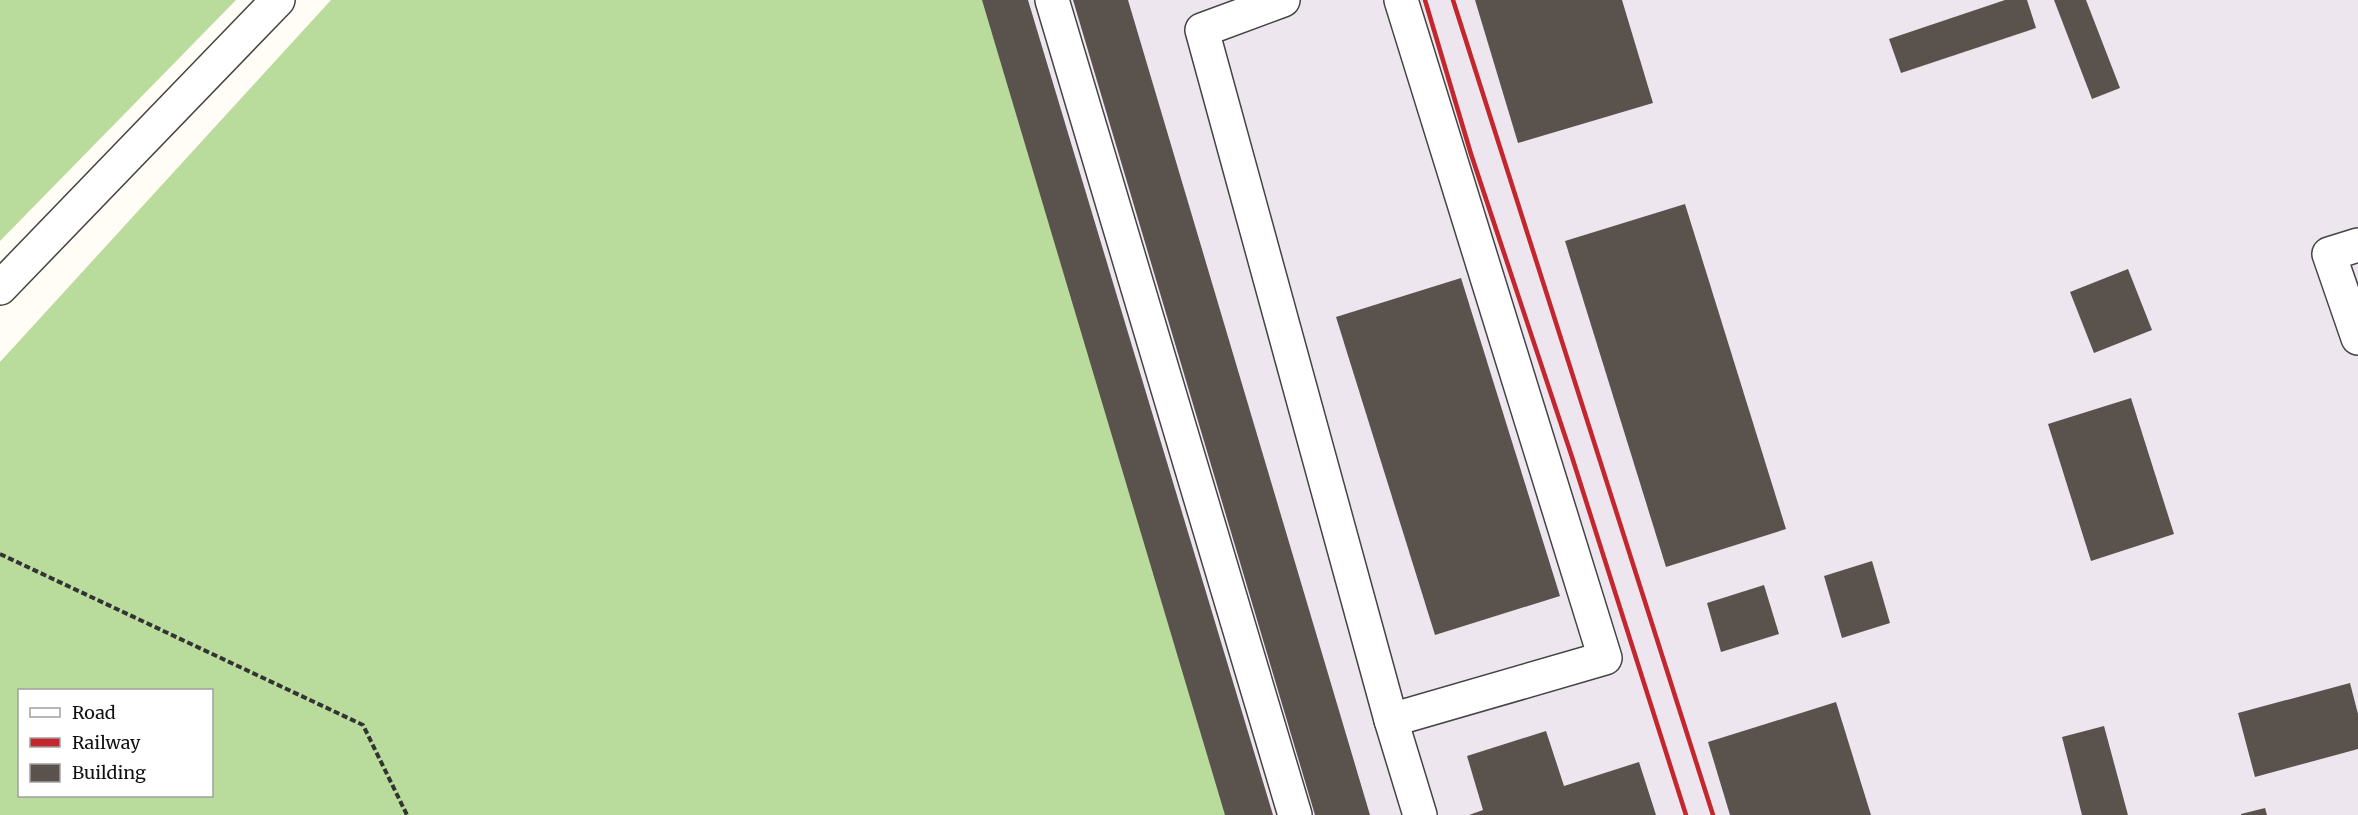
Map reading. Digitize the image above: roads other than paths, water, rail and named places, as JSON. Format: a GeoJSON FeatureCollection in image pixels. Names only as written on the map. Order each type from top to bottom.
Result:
{"type":"FeatureCollection","features":[{"type":"Feature","properties":{"kind":"street"},"geometry":{"type":"LineString","coordinates":[[0,288],[278,0]]}},
{"type":"Feature","properties":{"kind":"street"},"geometry":{"type":"LineString","coordinates":[[1052,0],[1295,815]]}},
{"type":"Feature","properties":{"kind":"street"},"geometry":{"type":"LineString","coordinates":[[1283,0],[1202,30],[1391,720],[1420,815]]}},
{"type":"Feature","properties":{"kind":"street"},"geometry":{"type":"LineString","coordinates":[[1391,720],[1605,657],[1401,0]]}},
{"type":"Feature","properties":{"kind":"street"},"geometry":{"type":"LineString","coordinates":[[2358,245],[2329,254],[2358,338]]}},
{"type":"Feature","properties":{"kind":"railway"},"geometry":{"type":"LineString","coordinates":[[1425,0],[1471,154],[1572,457],[1686,815]]}},
{"type":"Feature","properties":{"kind":"railway"},"geometry":{"type":"LineString","coordinates":[[1453,0],[1713,815]]}}]}
